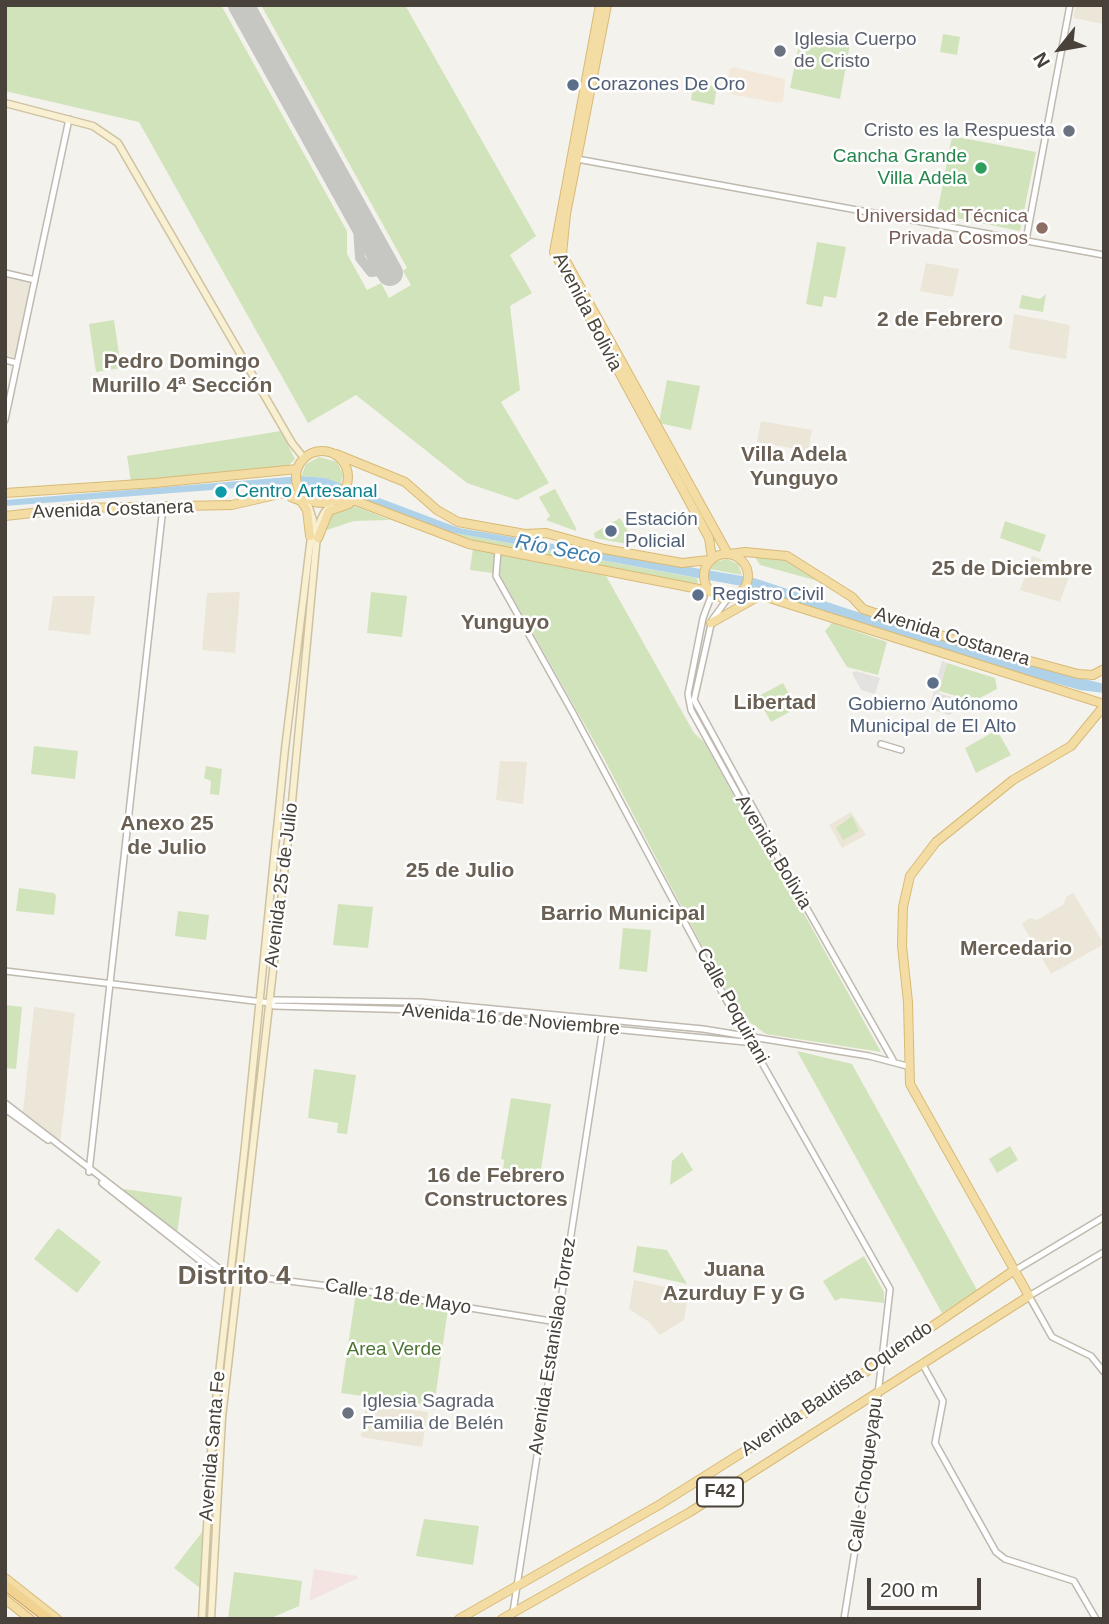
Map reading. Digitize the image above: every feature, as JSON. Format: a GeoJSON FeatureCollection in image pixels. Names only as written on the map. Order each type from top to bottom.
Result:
{"type":"FeatureCollection","features":[{"type":"Feature","properties":{"kind":"highway"},"geometry":{"type":"LineString","coordinates":[[5,1585],[49,1619]]}},
{"type":"Feature","properties":{"kind":"highway"},"geometry":{"type":"LineString","coordinates":[[5,1591],[41,1619]]}},
{"type":"Feature","properties":{"kind":"main road","name":"Avenida Bolivia"},"geometry":{"type":"LineString","coordinates":[[600,5],[554,253],[711,541],[710,560]]}},
{"type":"Feature","properties":{"kind":"main road","name":"Avenida Bolivia"},"geometry":{"type":"LineString","coordinates":[[607,5],[561,244],[565,262],[729,554]]}},
{"type":"Feature","properties":{"kind":"main road"},"geometry":{"type":"LineString","coordinates":[[5,103],[101,130],[124,152],[292,443],[304,458]]}},
{"type":"Feature","properties":{"kind":"main road"},"geometry":{"type":"LineString","coordinates":[[318,451],[336,454],[405,482],[437,510],[458,522],[525,534],[546,533],[604,549],[677,562],[710,560],[729,554],[743,562],[748,572],[745,588],[729,598],[709,591],[498,551],[459,541],[341,495],[320,504],[305,497],[297,476],[304,458],[318,451]]}},
{"type":"Feature","properties":{"kind":"main road"},"geometry":{"type":"LineString","coordinates":[[336,454],[347,468],[341,495]]}},
{"type":"Feature","properties":{"kind":"main road","name":"Avenida Costanera"},"geometry":{"type":"LineString","coordinates":[[5,493],[297,476]]}},
{"type":"Feature","properties":{"kind":"main road","name":"Avenida Costanera"},"geometry":{"type":"LineString","coordinates":[[5,516],[78,508],[232,505],[284,493],[305,497]]}},
{"type":"Feature","properties":{"kind":"main road","name":"Avenida 25 de Julio"},"geometry":{"type":"LineString","coordinates":[[234,1277],[258,1004],[314,537],[320,518],[341,495]]}},
{"type":"Feature","properties":{"kind":"main road"},"geometry":{"type":"LineString","coordinates":[[267,499],[288,497],[301,501],[309,515],[314,537]]}},
{"type":"Feature","properties":{"kind":"main road","name":"Avenida 25 de Julio"},"geometry":{"type":"LineString","coordinates":[[234,1277],[270,1003],[291,813],[314,537],[313,515],[305,497]]}},
{"type":"Feature","properties":{"kind":"main road"},"geometry":{"type":"LineString","coordinates":[[314,537],[324,518],[341,504],[350,503],[399,518]]}},
{"type":"Feature","properties":{"kind":"main road","name":"Avenida Costanera"},"geometry":{"type":"LineString","coordinates":[[729,554],[745,552],[787,556],[852,597],[863,609],[964,643],[1078,674],[1093,674],[1104,668]]}},
{"type":"Feature","properties":{"kind":"main road"},"geometry":{"type":"LineString","coordinates":[[709,591],[703,578],[710,560]]}},
{"type":"Feature","properties":{"kind":"main road","name":"Avenida Costanera"},"geometry":{"type":"LineString","coordinates":[[745,588],[915,646],[1103,704]]}},
{"type":"Feature","properties":{"kind":"main road"},"geometry":{"type":"LineString","coordinates":[[710,623],[761,595]]}},
{"type":"Feature","properties":{"kind":"main road"},"geometry":{"type":"LineString","coordinates":[[1029,1296],[909,1084],[908,1002],[901,924],[907,884],[916,864],[936,842],[1013,780],[1071,746],[1103,704]]}},
{"type":"Feature","properties":{"kind":"main road","name":"Avenida Bautista Oquendo"},"geometry":{"type":"LineString","coordinates":[[459,1619],[659,1505],[882,1362],[918,1334],[1013,1271]]}},
{"type":"Feature","properties":{"kind":"main road","name":"Avenida Santa Fe"},"geometry":{"type":"LineString","coordinates":[[202,1619],[207,1486],[234,1277]]}},
{"type":"Feature","properties":{"kind":"main road","name":"Avenida Santa Fe"},"geometry":{"type":"LineString","coordinates":[[211,1619],[217,1472],[234,1277]]}},
{"type":"Feature","properties":{"kind":"main road","name":"Avenida Bautista Oquendo"},"geometry":{"type":"LineString","coordinates":[[502,1619],[636,1544],[878,1394],[1029,1296]]}},
{"type":"Feature","properties":{"kind":"main road"},"geometry":{"type":"LineString","coordinates":[[5,1578],[57,1619]]}},
{"type":"Feature","properties":{"kind":"main road"},"geometry":{"type":"LineString","coordinates":[[5,1599],[30,1619]]}},
{"type":"Feature","properties":{"kind":"street"},"geometry":{"type":"LineString","coordinates":[[1026,240],[1070,5]]}},
{"type":"Feature","properties":{"kind":"street"},"geometry":{"type":"LineString","coordinates":[[5,420],[69,120]]}},
{"type":"Feature","properties":{"kind":"street"},"geometry":{"type":"LineString","coordinates":[[577,159],[930,221],[1104,255]]}},
{"type":"Feature","properties":{"kind":"street"},"geometry":{"type":"LineString","coordinates":[[5,273],[35,280]]}},
{"type":"Feature","properties":{"kind":"street"},"geometry":{"type":"LineString","coordinates":[[5,360],[17,363]]}},
{"type":"Feature","properties":{"kind":"street"},"geometry":{"type":"LineString","coordinates":[[89,1171],[163,507]]}},
{"type":"Feature","properties":{"kind":"street","name":"Calle Poquirani"},"geometry":{"type":"LineString","coordinates":[[498,551],[496,576],[890,1289]]}},
{"type":"Feature","properties":{"kind":"street","name":"Avenida Bolivia"},"geometry":{"type":"LineString","coordinates":[[709,591],[688,702],[758,831],[768,840],[894,1061]]}},
{"type":"Feature","properties":{"kind":"street","name":"Avenida Bolivia"},"geometry":{"type":"LineString","coordinates":[[729,598],[710,623],[694,700],[763,826]]}},
{"type":"Feature","properties":{"kind":"street"},"geometry":{"type":"LineString","coordinates":[[881,744],[901,750]]}},
{"type":"Feature","properties":{"kind":"street"},"geometry":{"type":"LineString","coordinates":[[5,971],[258,1004],[270,1003]]}},
{"type":"Feature","properties":{"kind":"street","name":"Avenida 16 de Noviembre"},"geometry":{"type":"LineString","coordinates":[[748,1035],[745,1042],[419,1010],[274,1006],[270,1003],[274,1000],[420,1002],[604,1020],[748,1035],[894,1061],[908,1066]]}},
{"type":"Feature","properties":{"kind":"street","name":"Avenida Estanislao Torrez"},"geometry":{"type":"LineString","coordinates":[[513,1613],[604,1020]]}},
{"type":"Feature","properties":{"kind":"street"},"geometry":{"type":"LineString","coordinates":[[5,1103],[89,1171]]}},
{"type":"Feature","properties":{"kind":"street"},"geometry":{"type":"LineString","coordinates":[[5,1109],[220,1271],[234,1277]]}},
{"type":"Feature","properties":{"kind":"street","name":"Avenida Bautista Oquendo"},"geometry":{"type":"LineString","coordinates":[[1013,1271],[1104,1216]]}},
{"type":"Feature","properties":{"kind":"street","name":"Avenida Bautista Oquendo"},"geometry":{"type":"LineString","coordinates":[[1029,1296],[1104,1252]]}},
{"type":"Feature","properties":{"kind":"street","name":"Calle 18 de Mayo"},"geometry":{"type":"LineString","coordinates":[[234,1277],[557,1322]]}},
{"type":"Feature","properties":{"kind":"street","name":"Calle Choqueyapu"},"geometry":{"type":"LineString","coordinates":[[845,1619],[878,1394],[890,1289]]}},
{"type":"Feature","properties":{"kind":"street"},"geometry":{"type":"LineString","coordinates":[[1029,1296],[1052,1337],[1094,1358],[1104,1372]]}},
{"type":"Feature","properties":{"kind":"street"},"geometry":{"type":"LineString","coordinates":[[923,1365],[943,1401],[935,1443],[996,1552],[1005,1559],[1074,1581],[1096,1619]]}},
{"type":"Feature","properties":{"kind":"shaded area"},"geometry":{"type":"Polygon","coordinates":[[[1076,5],[1104,5],[1104,24],[1073,18],[1076,5]]]}},
{"type":"Feature","properties":{"kind":"shaded area"},"geometry":{"type":"Polygon","coordinates":[[[732,67],[785,79],[783,101],[779,103],[729,94],[729,70],[732,67]]]}},
{"type":"Feature","properties":{"kind":"shaded area"},"geometry":{"type":"Polygon","coordinates":[[[926,263],[959,269],[953,297],[920,291],[926,263]]]}},
{"type":"Feature","properties":{"kind":"shaded area"},"geometry":{"type":"Polygon","coordinates":[[[5,276],[32,283],[17,358],[5,355],[5,276]]]}},
{"type":"Feature","properties":{"kind":"shaded area"},"geometry":{"type":"Polygon","coordinates":[[[1014,314],[1070,325],[1066,359],[1009,349],[1014,314]]]}},
{"type":"Feature","properties":{"kind":"shaded area"},"geometry":{"type":"Polygon","coordinates":[[[761,421],[812,430],[808,451],[757,442],[761,421]]]}},
{"type":"Feature","properties":{"kind":"shaded area"},"geometry":{"type":"Polygon","coordinates":[[[1032,556],[1071,571],[1060,602],[1020,590],[1032,556]]]}},
{"type":"Feature","properties":{"kind":"shaded area"},"geometry":{"type":"Polygon","coordinates":[[[240,592],[235,653],[202,650],[207,593],[240,592]]]}},
{"type":"Feature","properties":{"kind":"shaded area"},"geometry":{"type":"Polygon","coordinates":[[[53,596],[95,596],[90,635],[48,630],[53,596]]]}},
{"type":"Feature","properties":{"kind":"shaded area"},"geometry":{"type":"Polygon","coordinates":[[[942,661],[947,663],[939,693],[961,700],[964,707],[949,715],[929,709],[942,661]]]}},
{"type":"Feature","properties":{"kind":"shaded area"},"geometry":{"type":"Polygon","coordinates":[[[856,671],[880,678],[875,694],[861,690],[852,673],[856,671]]]}},
{"type":"Feature","properties":{"kind":"shaded area"},"geometry":{"type":"Polygon","coordinates":[[[500,761],[527,762],[523,804],[496,800],[500,761]]]}},
{"type":"Feature","properties":{"kind":"shaded area"},"geometry":{"type":"Polygon","coordinates":[[[851,812],[866,835],[842,848],[829,825],[851,812]]]}},
{"type":"Feature","properties":{"kind":"shaded area"},"geometry":{"type":"Polygon","coordinates":[[[1073,893],[1104,944],[1051,974],[1022,924],[1029,918],[1037,920],[1064,904],[1066,897],[1073,893]]]}},
{"type":"Feature","properties":{"kind":"shaded area"},"geometry":{"type":"Polygon","coordinates":[[[34,1007],[75,1013],[60,1144],[23,1112],[34,1007]]]}},
{"type":"Feature","properties":{"kind":"shaded area"},"geometry":{"type":"Polygon","coordinates":[[[634,1280],[689,1292],[684,1320],[660,1335],[649,1322],[629,1309],[634,1280]]]}},
{"type":"Feature","properties":{"kind":"shaded area"},"geometry":{"type":"Polygon","coordinates":[[[366,1403],[428,1412],[422,1447],[361,1437],[366,1403]]]}},
{"type":"Feature","properties":{"kind":"shaded area"},"geometry":{"type":"Polygon","coordinates":[[[314,1569],[357,1576],[358,1578],[309,1601],[314,1569]]]}},
{"type":"Feature","properties":{"kind":"green space"},"geometry":{"type":"Polygon","coordinates":[[[5,5],[221,5],[347,231],[347,254],[367,290],[381,283],[389,298],[411,285],[403,271],[407,268],[261,5],[405,5],[536,236],[510,255],[532,293],[510,306],[520,390],[501,402],[549,483],[517,500],[467,483],[356,395],[308,423],[139,122],[5,91],[5,5]]]}},
{"type":"Feature","properties":{"kind":"green space"},"geometry":{"type":"Polygon","coordinates":[[[943,34],[960,37],[957,55],[940,52],[943,34]]]}},
{"type":"Feature","properties":{"kind":"green space"},"geometry":{"type":"Polygon","coordinates":[[[801,35],[850,44],[840,99],[790,88],[801,35]]]}},
{"type":"Feature","properties":{"kind":"green space"},"geometry":{"type":"Polygon","coordinates":[[[694,82],[717,87],[714,105],[691,100],[694,82]]]}},
{"type":"Feature","properties":{"kind":"green space"},"geometry":{"type":"Polygon","coordinates":[[[952,136],[1036,152],[1020,231],[937,214],[952,136]]]}},
{"type":"Feature","properties":{"kind":"green space"},"geometry":{"type":"Polygon","coordinates":[[[817,242],[846,247],[836,298],[824,296],[822,307],[806,304],[817,242]]]}},
{"type":"Feature","properties":{"kind":"green space"},"geometry":{"type":"Polygon","coordinates":[[[1046,294],[1043,312],[1019,308],[1022,295],[1040,299],[1046,294]]]}},
{"type":"Feature","properties":{"kind":"green space"},"geometry":{"type":"Polygon","coordinates":[[[114,320],[121,368],[96,372],[89,324],[114,320]]]}},
{"type":"Feature","properties":{"kind":"green space"},"geometry":{"type":"Polygon","coordinates":[[[667,380],[700,386],[691,430],[659,423],[667,380]]]}},
{"type":"Feature","properties":{"kind":"green space"},"geometry":{"type":"Polygon","coordinates":[[[281,431],[295,459],[287,467],[131,482],[127,456],[281,431]]]}},
{"type":"Feature","properties":{"kind":"green space"},"geometry":{"type":"Polygon","coordinates":[[[319,457],[337,462],[343,474],[341,484],[326,478],[301,476],[306,464],[319,457]]]}},
{"type":"Feature","properties":{"kind":"green space"},"geometry":{"type":"Polygon","coordinates":[[[555,489],[576,531],[546,520],[550,516],[539,497],[555,489]]]}},
{"type":"Feature","properties":{"kind":"green space"},"geometry":{"type":"Polygon","coordinates":[[[348,505],[390,520],[354,521],[321,532],[327,515],[348,505]]]}},
{"type":"Feature","properties":{"kind":"green space"},"geometry":{"type":"Polygon","coordinates":[[[620,518],[634,541],[632,545],[595,538],[594,533],[620,518]]]}},
{"type":"Feature","properties":{"kind":"green space"},"geometry":{"type":"Polygon","coordinates":[[[1005,521],[1046,535],[1040,552],[1000,538],[1005,521]]]}},
{"type":"Feature","properties":{"kind":"green space"},"geometry":{"type":"Polygon","coordinates":[[[444,531],[697,578],[698,584],[503,549],[444,531]]]}},
{"type":"Feature","properties":{"kind":"green space"},"geometry":{"type":"Polygon","coordinates":[[[473,548],[495,552],[493,573],[470,570],[473,548]]]}},
{"type":"Feature","properties":{"kind":"green space"},"geometry":{"type":"Polygon","coordinates":[[[501,555],[606,576],[694,733],[704,742],[757,838],[764,842],[881,1052],[766,1034],[738,1014],[602,755],[500,575],[501,555]]]}},
{"type":"Feature","properties":{"kind":"green space"},"geometry":{"type":"Polygon","coordinates":[[[755,557],[789,560],[852,602],[818,581],[760,565],[755,557]]]}},
{"type":"Feature","properties":{"kind":"green space"},"geometry":{"type":"Polygon","coordinates":[[[727,559],[738,564],[742,575],[710,569],[715,562],[727,559]]]}},
{"type":"Feature","properties":{"kind":"green space"},"geometry":{"type":"Polygon","coordinates":[[[371,592],[407,596],[402,637],[367,633],[371,592]]]}},
{"type":"Feature","properties":{"kind":"green space"},"geometry":{"type":"Polygon","coordinates":[[[832,623],[887,642],[878,675],[847,667],[825,631],[832,623]]]}},
{"type":"Feature","properties":{"kind":"green space"},"geometry":{"type":"Polygon","coordinates":[[[947,663],[995,678],[997,689],[974,701],[939,691],[947,663]]]}},
{"type":"Feature","properties":{"kind":"green space"},"geometry":{"type":"Polygon","coordinates":[[[783,683],[797,708],[771,722],[757,697],[783,683]]]}},
{"type":"Feature","properties":{"kind":"green space"},"geometry":{"type":"Polygon","coordinates":[[[997,730],[1011,755],[976,773],[965,748],[997,730]]]}},
{"type":"Feature","properties":{"kind":"green space"},"geometry":{"type":"Polygon","coordinates":[[[34,746],[78,751],[75,779],[31,774],[34,746]]]}},
{"type":"Feature","properties":{"kind":"green space"},"geometry":{"type":"Polygon","coordinates":[[[206,766],[222,769],[219,795],[210,794],[211,781],[204,778],[206,766]]]}},
{"type":"Feature","properties":{"kind":"green space"},"geometry":{"type":"Polygon","coordinates":[[[852,816],[859,831],[843,840],[836,828],[852,816]]]}},
{"type":"Feature","properties":{"kind":"green space"},"geometry":{"type":"Polygon","coordinates":[[[19,888],[54,893],[54,915],[16,911],[19,888]]]}},
{"type":"Feature","properties":{"kind":"green space"},"geometry":{"type":"Polygon","coordinates":[[[338,904],[373,907],[368,948],[333,945],[338,904]]]}},
{"type":"Feature","properties":{"kind":"green space"},"geometry":{"type":"Polygon","coordinates":[[[178,911],[209,915],[206,940],[175,936],[178,911]]]}},
{"type":"Feature","properties":{"kind":"green space"},"geometry":{"type":"Polygon","coordinates":[[[623,928],[651,930],[647,972],[619,969],[623,928]]]}},
{"type":"Feature","properties":{"kind":"green space"},"geometry":{"type":"Polygon","coordinates":[[[5,1005],[22,1007],[16,1069],[5,1068],[5,1005]]]}},
{"type":"Feature","properties":{"kind":"green space"},"geometry":{"type":"Polygon","coordinates":[[[797,1051],[852,1064],[977,1290],[942,1313],[797,1051]]]}},
{"type":"Feature","properties":{"kind":"green space"},"geometry":{"type":"Polygon","coordinates":[[[314,1069],[356,1075],[347,1134],[337,1133],[338,1123],[308,1118],[314,1069]]]}},
{"type":"Feature","properties":{"kind":"green space"},"geometry":{"type":"Polygon","coordinates":[[[511,1098],[551,1104],[540,1176],[503,1171],[504,1160],[501,1159],[511,1098]]]}},
{"type":"Feature","properties":{"kind":"green space"},"geometry":{"type":"Polygon","coordinates":[[[1010,1146],[1018,1160],[997,1173],[989,1159],[1010,1146]]]}},
{"type":"Feature","properties":{"kind":"green space"},"geometry":{"type":"Polygon","coordinates":[[[682,1152],[693,1170],[670,1185],[672,1161],[682,1152]]]}},
{"type":"Feature","properties":{"kind":"green space"},"geometry":{"type":"Polygon","coordinates":[[[116,1188],[182,1197],[177,1234],[116,1188]]]}},
{"type":"Feature","properties":{"kind":"green space"},"geometry":{"type":"Polygon","coordinates":[[[58,1228],[101,1262],[77,1293],[34,1259],[58,1228]]]}},
{"type":"Feature","properties":{"kind":"green space"},"geometry":{"type":"Polygon","coordinates":[[[637,1246],[667,1250],[687,1284],[633,1272],[637,1246]]]}},
{"type":"Feature","properties":{"kind":"green space"},"geometry":{"type":"Polygon","coordinates":[[[864,1256],[884,1292],[884,1303],[841,1298],[835,1301],[823,1281],[864,1256]]]}},
{"type":"Feature","properties":{"kind":"green space","name":"Area Verde"},"geometry":{"type":"Polygon","coordinates":[[[356,1292],[448,1308],[434,1406],[341,1393],[356,1292]]]}},
{"type":"Feature","properties":{"kind":"green space"},"geometry":{"type":"Polygon","coordinates":[[[424,1519],[479,1526],[473,1565],[416,1556],[424,1519]]]}},
{"type":"Feature","properties":{"kind":"green space"},"geometry":{"type":"Polygon","coordinates":[[[203,1531],[200,1588],[174,1568],[203,1531]]]}},
{"type":"Feature","properties":{"kind":"green space"},"geometry":{"type":"Polygon","coordinates":[[[234,1572],[302,1581],[299,1606],[269,1619],[228,1619],[234,1572]]]}},
{"type":"Feature","properties":{"kind":"water","name":"Río Seco"},"geometry":{"type":"Polygon","coordinates":[[[301,476],[326,478],[459,528],[754,578],[967,648],[1104,684],[1104,693],[1080,690],[963,658],[752,588],[444,531],[327,487],[289,484],[5,506],[5,500],[301,476]]]}},
{"type":"Feature","properties":{"kind":"taxiway"},"geometry":{"type":"LineString","coordinates":[[357,213],[360,258],[371,272],[381,271],[386,266]]}},
{"type":"Feature","properties":{"kind":"runway"},"geometry":{"type":"LineString","coordinates":[[241,5],[390,273]]}},
{"type":"Feature","properties":{"kind":"place","name":"Iglesia Cuerpo de Cristo"},"geometry":{"type":"Point","coordinates":[780,51]}},
{"type":"Feature","properties":{"kind":"place","name":"Corazones De Oro"},"geometry":{"type":"Point","coordinates":[573,85]}},
{"type":"Feature","properties":{"kind":"place","name":"Cristo es la Respuesta"},"geometry":{"type":"Point","coordinates":[1069,131]}},
{"type":"Feature","properties":{"kind":"place","name":"Cancha Grande Villa Adela"},"geometry":{"type":"Point","coordinates":[981,168]}},
{"type":"Feature","properties":{"kind":"place","name":"Universidad Técnica Privada Cosmos"},"geometry":{"type":"Point","coordinates":[1042,228]}},
{"type":"Feature","properties":{"kind":"place","name":"Centro Artesanal"},"geometry":{"type":"Point","coordinates":[221,492]}},
{"type":"Feature","properties":{"kind":"place","name":"Estación Policial"},"geometry":{"type":"Point","coordinates":[611,531]}},
{"type":"Feature","properties":{"kind":"place","name":"Registro Civil"},"geometry":{"type":"Point","coordinates":[698,595]}},
{"type":"Feature","properties":{"kind":"place","name":"Gobierno Autónomo Municipal de El Alto"},"geometry":{"type":"Point","coordinates":[933,683]}},
{"type":"Feature","properties":{"kind":"place","name":"Iglesia Sagrada Familia de Belén"},"geometry":{"type":"Point","coordinates":[348,1413]}},
{"type":"Feature","properties":{"kind":"district","name":"2 de Febrero"},"geometry":{"type":"Point","coordinates":[940,320]}},
{"type":"Feature","properties":{"kind":"district","name":"Pedro Domingo Murillo 4ª Sección"},"geometry":{"type":"Point","coordinates":[182,374]}},
{"type":"Feature","properties":{"kind":"district","name":"Villa Adela Yunguyo"},"geometry":{"type":"Point","coordinates":[794,467]}},
{"type":"Feature","properties":{"kind":"district","name":"25 de Diciembre"},"geometry":{"type":"Point","coordinates":[1012,569]}},
{"type":"Feature","properties":{"kind":"district","name":"Yunguyo"},"geometry":{"type":"Point","coordinates":[505,623]}},
{"type":"Feature","properties":{"kind":"district","name":"Libertad"},"geometry":{"type":"Point","coordinates":[775,703]}},
{"type":"Feature","properties":{"kind":"district","name":"Anexo 25 de Julio"},"geometry":{"type":"Point","coordinates":[167,836]}},
{"type":"Feature","properties":{"kind":"district","name":"25 de Julio"},"geometry":{"type":"Point","coordinates":[460,871]}},
{"type":"Feature","properties":{"kind":"district","name":"Barrio Municipal"},"geometry":{"type":"Point","coordinates":[623,914]}},
{"type":"Feature","properties":{"kind":"district","name":"Mercedario"},"geometry":{"type":"Point","coordinates":[1016,949]}},
{"type":"Feature","properties":{"kind":"district","name":"16 de Febrero Constructores"},"geometry":{"type":"Point","coordinates":[496,1188]}},
{"type":"Feature","properties":{"kind":"district","name":"Distrito 4"},"geometry":{"type":"Point","coordinates":[234,1277]}},
{"type":"Feature","properties":{"kind":"district","name":"Juana Azurduy F y G"},"geometry":{"type":"Point","coordinates":[734,1282]}}]}
